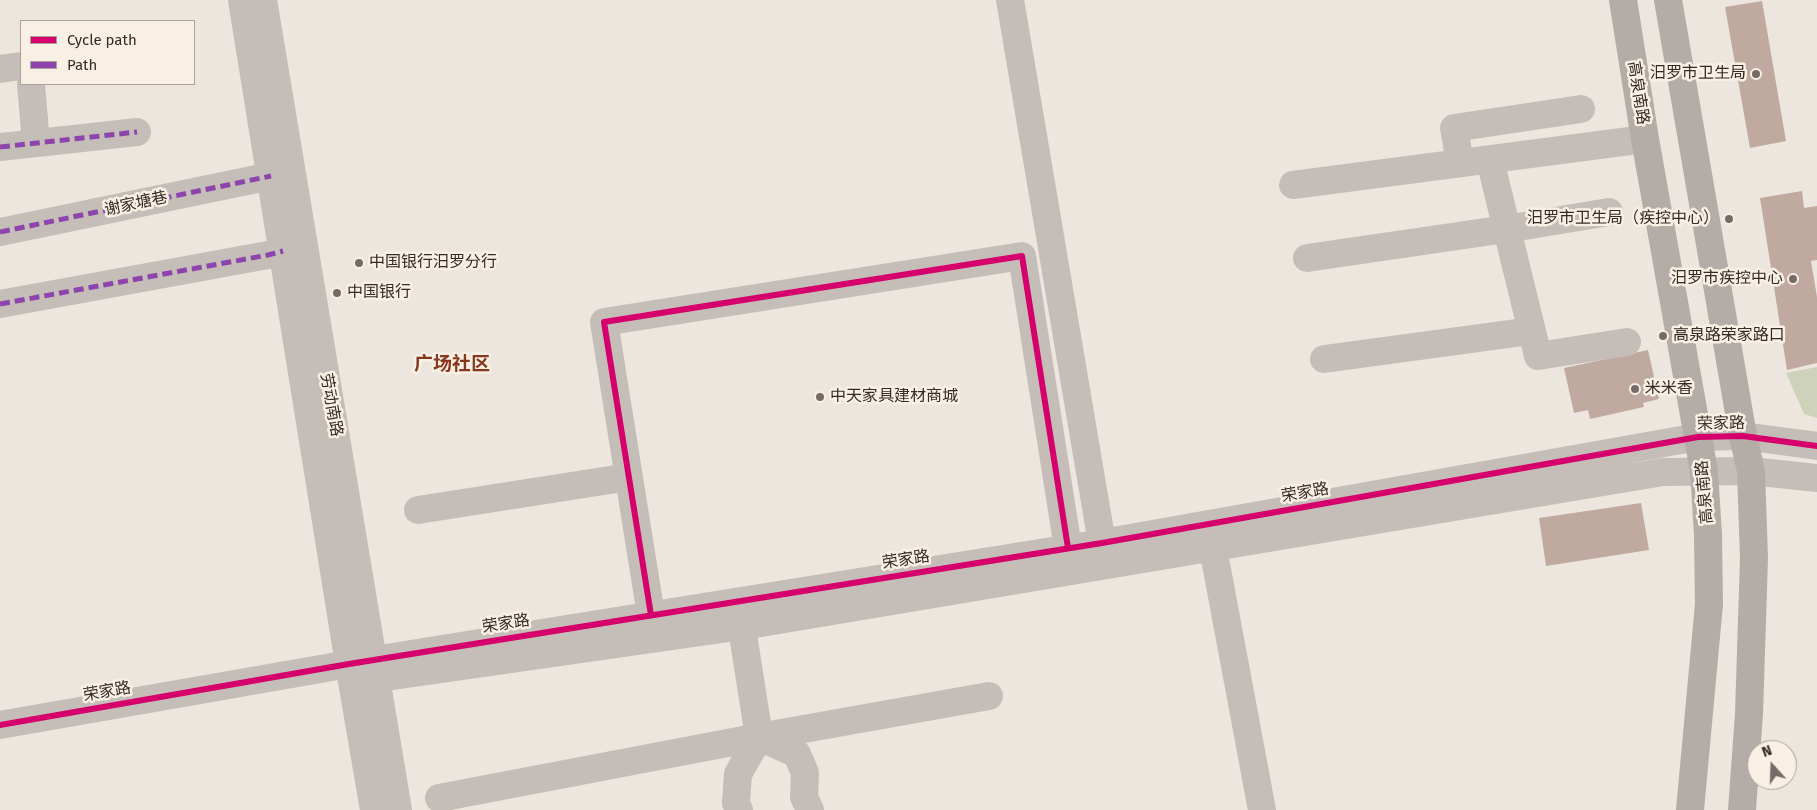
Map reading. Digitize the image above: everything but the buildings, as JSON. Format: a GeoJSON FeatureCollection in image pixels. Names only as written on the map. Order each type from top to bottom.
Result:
{"type":"FeatureCollection","features":[{"type":"Feature","properties":{"kind":"main road","name":"高泉南路"},"geometry":{"type":"LineString","coordinates":[[1622,0],[1704,471],[1708,535],[1709,604],[1690,810]]}},
{"type":"Feature","properties":{"kind":"main road"},"geometry":{"type":"LineString","coordinates":[[1668,0],[1743,436],[1751,471],[1754,558],[1749,714],[1742,810]]}},
{"type":"Feature","properties":{"kind":"street","name":"劳动南路"},"geometry":{"type":"LineString","coordinates":[[242,0],[283,251],[363,671],[398,810]]}},
{"type":"Feature","properties":{"kind":"street","name":"劳动南路"},"geometry":{"type":"LineString","coordinates":[[263,0],[363,671],[374,810]]}},
{"type":"Feature","properties":{"kind":"street"},"geometry":{"type":"LineString","coordinates":[[1010,0],[1102,543]]}},
{"type":"Feature","properties":{"kind":"street"},"geometry":{"type":"LineString","coordinates":[[0,69],[20,66]]}},
{"type":"Feature","properties":{"kind":"street"},"geometry":{"type":"LineString","coordinates":[[31,85],[36,143]]}},
{"type":"Feature","properties":{"kind":"street"},"geometry":{"type":"LineString","coordinates":[[1460,163],[1454,128],[1581,109]]}},
{"type":"Feature","properties":{"kind":"street"},"geometry":{"type":"LineString","coordinates":[[0,147],[137,132]]}},
{"type":"Feature","properties":{"kind":"street"},"geometry":{"type":"LineString","coordinates":[[1293,185],[1645,139]]}},
{"type":"Feature","properties":{"kind":"street"},"geometry":{"type":"LineString","coordinates":[[1490,160],[1538,356],[1627,342]]}},
{"type":"Feature","properties":{"kind":"street","name":"谢家塘巷"},"geometry":{"type":"LineString","coordinates":[[0,232],[271,176]]}},
{"type":"Feature","properties":{"kind":"street"},"geometry":{"type":"LineString","coordinates":[[1308,258],[1609,212]]}},
{"type":"Feature","properties":{"kind":"street"},"geometry":{"type":"LineString","coordinates":[[0,304],[283,251]]}},
{"type":"Feature","properties":{"kind":"street"},"geometry":{"type":"LineString","coordinates":[[651,615],[604,322],[1022,256],[1068,548]]}},
{"type":"Feature","properties":{"kind":"street"},"geometry":{"type":"LineString","coordinates":[[1324,359],[1531,331]]}},
{"type":"Feature","properties":{"kind":"street","name":"荣家路"},"geometry":{"type":"LineString","coordinates":[[0,740],[651,615],[740,614],[1068,548],[1698,437],[1743,436],[1817,446]]}},
{"type":"Feature","properties":{"kind":"street","name":"荣家路"},"geometry":{"type":"LineString","coordinates":[[0,725],[740,614],[1214,548],[1662,472],[1751,471],[1817,478]]}},
{"type":"Feature","properties":{"kind":"street"},"geometry":{"type":"LineString","coordinates":[[418,510],[629,477]]}},
{"type":"Feature","properties":{"kind":"street"},"geometry":{"type":"LineString","coordinates":[[1214,548],[1262,810]]}},
{"type":"Feature","properties":{"kind":"street"},"geometry":{"type":"LineString","coordinates":[[739,810],[736,803],[738,774],[759,737],[740,614]]}},
{"type":"Feature","properties":{"kind":"street"},"geometry":{"type":"LineString","coordinates":[[439,798],[759,737],[989,696]]}},
{"type":"Feature","properties":{"kind":"street"},"geometry":{"type":"LineString","coordinates":[[759,737],[797,754],[804,773],[804,797],[810,810]]}},
{"type":"Feature","properties":{"kind":"green space"},"geometry":{"type":"Polygon","coordinates":[[[1817,367],[1817,418],[1804,414],[1786,373],[1817,367]]]}},
{"type":"Feature","properties":{"kind":"marked path"},"geometry":{"type":"LineString","coordinates":[[0,147],[137,132]]}},
{"type":"Feature","properties":{"kind":"marked path"},"geometry":{"type":"LineString","coordinates":[[0,232],[271,176]]}},
{"type":"Feature","properties":{"kind":"marked path"},"geometry":{"type":"LineString","coordinates":[[0,304],[283,251]]}},
{"type":"Feature","properties":{"kind":"cycle path"},"geometry":{"type":"LineString","coordinates":[[651,615],[604,322],[1022,256],[1068,548]]}},
{"type":"Feature","properties":{"kind":"cycle path"},"geometry":{"type":"LineString","coordinates":[[0,725],[349,664],[1102,543],[1698,437],[1743,436],[1817,446]]}},
{"type":"Feature","properties":{"kind":"place","name":"汨罗市卫生局"},"geometry":{"type":"Point","coordinates":[1756,74]}},
{"type":"Feature","properties":{"kind":"place","name":"汨罗市卫生局（疾控中心）"},"geometry":{"type":"Point","coordinates":[1729,219]}},
{"type":"Feature","properties":{"kind":"place","name":"中国银行汨罗分行"},"geometry":{"type":"Point","coordinates":[359,263]}},
{"type":"Feature","properties":{"kind":"place","name":"汨罗市疾控中心"},"geometry":{"type":"Point","coordinates":[1793,279]}},
{"type":"Feature","properties":{"kind":"place","name":"中国银行"},"geometry":{"type":"Point","coordinates":[337,293]}},
{"type":"Feature","properties":{"kind":"place","name":"高泉路荣家路口"},"geometry":{"type":"Point","coordinates":[1663,336]}},
{"type":"Feature","properties":{"kind":"place","name":"米米香"},"geometry":{"type":"Point","coordinates":[1635,389]}},
{"type":"Feature","properties":{"kind":"place","name":"中天家具建材商城"},"geometry":{"type":"Point","coordinates":[820,397]}},
{"type":"Feature","properties":{"kind":"district","name":"广场社区"},"geometry":{"type":"Point","coordinates":[452,365]}}]}
